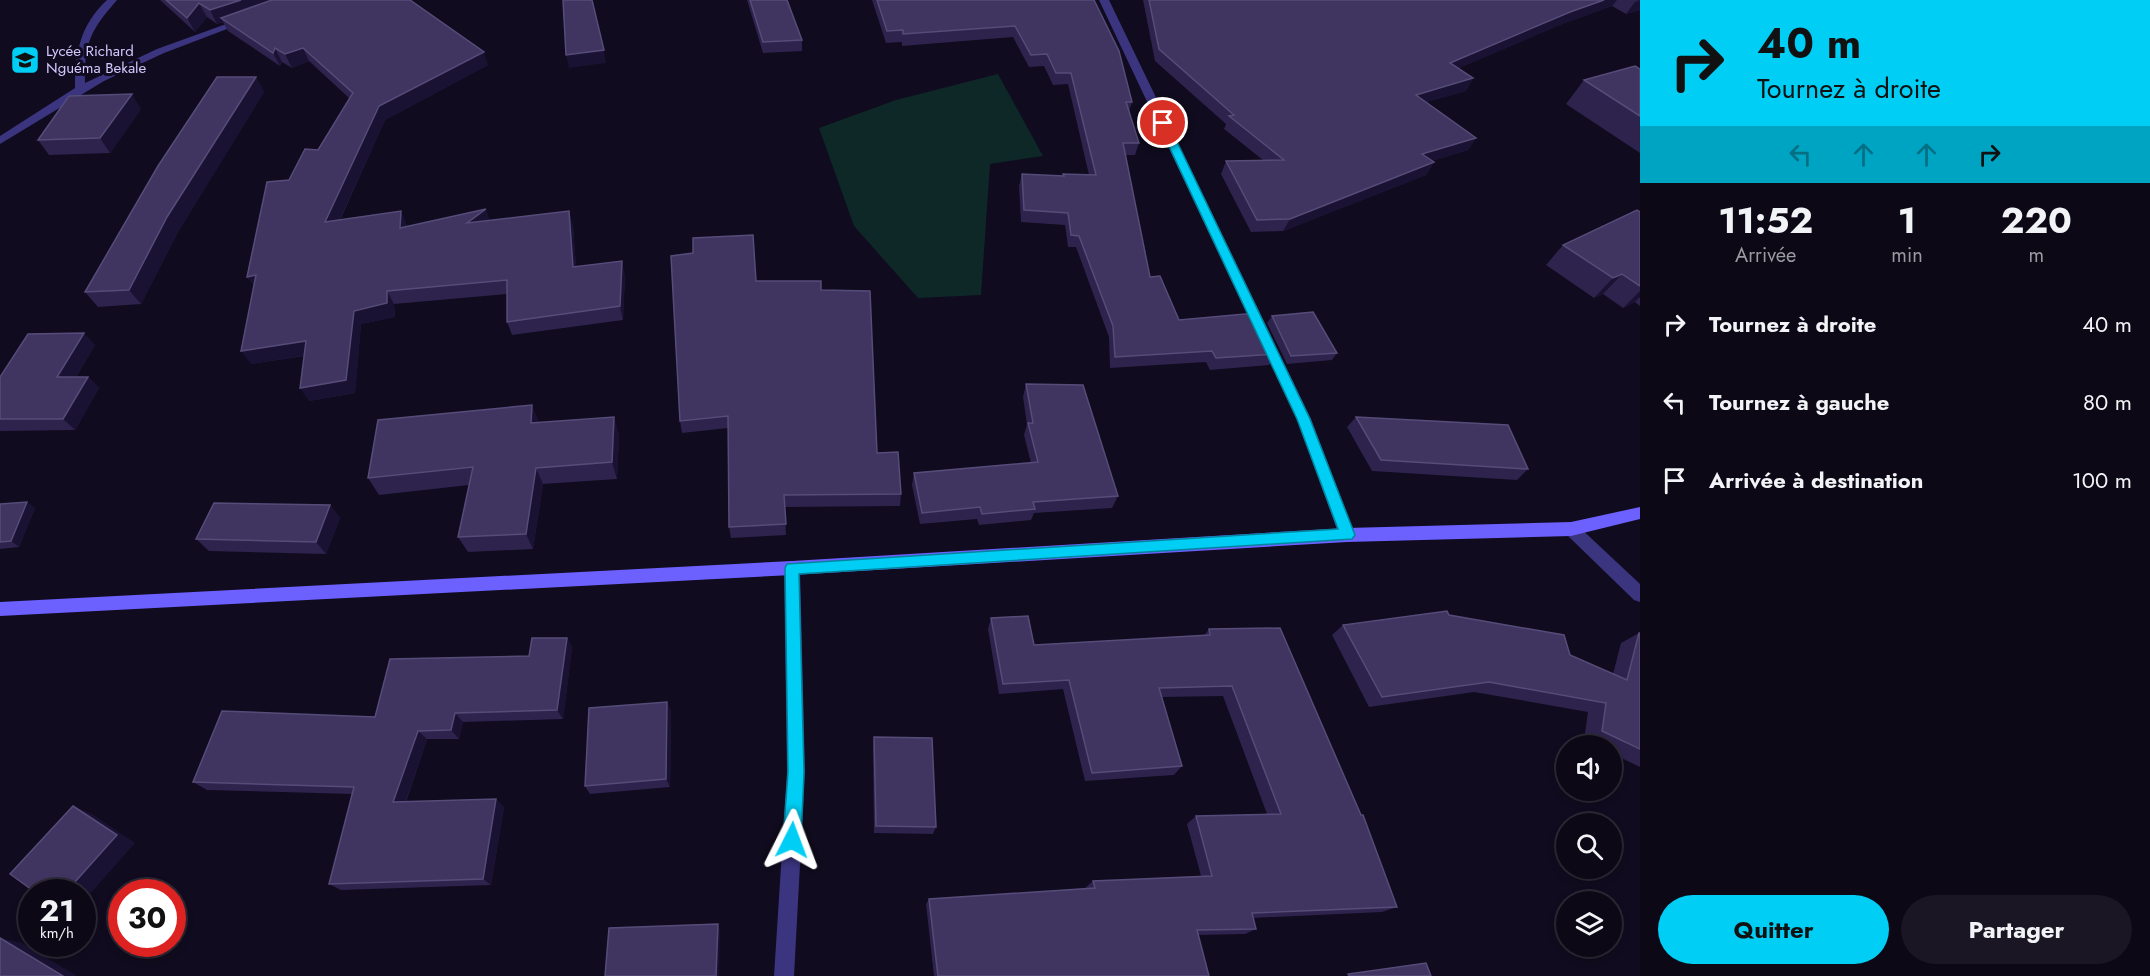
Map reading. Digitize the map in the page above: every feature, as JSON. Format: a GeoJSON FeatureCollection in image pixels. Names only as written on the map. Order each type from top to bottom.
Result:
{"type":"FeatureCollection","features":[{"type":"Feature","properties":{"kind":"main road"},"geometry":{"type":"LineString","coordinates":[[0,609],[792,568],[1347,535],[1571,529],[1640,513]]}},
{"type":"Feature","properties":{"kind":"street"},"geometry":{"type":"LineString","coordinates":[[80,90],[79,58],[84,37],[91,21],[111,0]]}},
{"type":"Feature","properties":{"kind":"street"},"geometry":{"type":"LineString","coordinates":[[1104,0],[1304,419],[1347,535]]}},
{"type":"Feature","properties":{"kind":"street"},"geometry":{"type":"LineString","coordinates":[[0,141],[80,90],[155,54],[249,18]]}},
{"type":"Feature","properties":{"kind":"street"},"geometry":{"type":"LineString","coordinates":[[1571,529],[1640,595]]}},
{"type":"Feature","properties":{"kind":"street"},"geometry":{"type":"LineString","coordinates":[[784,976],[796,772],[792,568]]}},
{"type":"Feature","properties":{"kind":"green space"},"geometry":{"type":"Polygon","coordinates":[[[998,74],[1043,156],[990,164],[981,295],[918,298],[854,226],[819,128],[896,100],[998,74]]]}},
{"type":"Feature","properties":{"kind":"building"},"geometry":{"type":"Polygon","coordinates":[[[166,0],[241,0],[210,10],[199,3],[187,18],[166,0]]]}},
{"type":"Feature","properties":{"kind":"building"},"geometry":{"type":"Polygon","coordinates":[[[272,0],[410,0],[484,52],[379,106],[325,222],[401,211],[400,228],[486,209],[467,223],[569,211],[573,267],[622,261],[620,306],[507,322],[507,280],[387,291],[387,303],[354,311],[346,380],[300,388],[306,341],[241,351],[256,275],[247,277],[267,182],[289,180],[305,149],[318,150],[353,93],[303,48],[285,54],[275,48],[273,53],[221,18],[272,0]]]}},
{"type":"Feature","properties":{"kind":"building"},"geometry":{"type":"Polygon","coordinates":[[[563,0],[592,0],[604,50],[566,55],[563,0]]]}},
{"type":"Feature","properties":{"kind":"building"},"geometry":{"type":"Polygon","coordinates":[[[750,0],[787,0],[802,40],[763,42],[750,0]]]}},
{"type":"Feature","properties":{"kind":"building"},"geometry":{"type":"Polygon","coordinates":[[[877,0],[1094,0],[1119,51],[1132,102],[1126,102],[1139,143],[1123,143],[1150,277],[1160,276],[1179,320],[1256,313],[1276,354],[1216,358],[1212,351],[1115,357],[1113,326],[1079,236],[1071,235],[1068,213],[1024,210],[1022,174],[1096,175],[1071,73],[1056,73],[1047,54],[1031,55],[1015,26],[903,34],[903,30],[887,31],[877,0]]]}},
{"type":"Feature","properties":{"kind":"building"},"geometry":{"type":"Polygon","coordinates":[[[1149,0],[1604,0],[1450,63],[1473,78],[1416,95],[1476,138],[1422,154],[1434,162],[1290,219],[1257,220],[1226,161],[1284,160],[1229,116],[1234,115],[1159,49],[1149,0]]]}},
{"type":"Feature","properties":{"kind":"building"},"geometry":{"type":"Polygon","coordinates":[[[1635,66],[1640,69],[1640,116],[1584,80],[1635,66]]]}},
{"type":"Feature","properties":{"kind":"building"},"geometry":{"type":"Polygon","coordinates":[[[217,77],[256,77],[167,217],[129,290],[85,292],[158,166],[217,77]]]}},
{"type":"Feature","properties":{"kind":"building"},"geometry":{"type":"Polygon","coordinates":[[[132,94],[100,138],[38,140],[69,96],[132,94]]]}},
{"type":"Feature","properties":{"kind":"building"},"geometry":{"type":"Polygon","coordinates":[[[1637,210],[1640,212],[1640,286],[1622,274],[1613,278],[1563,245],[1637,210]]]}},
{"type":"Feature","properties":{"kind":"building"},"geometry":{"type":"Polygon","coordinates":[[[753,235],[756,281],[821,281],[821,290],[870,291],[877,453],[898,452],[901,494],[784,495],[786,524],[729,527],[728,416],[680,421],[671,256],[693,253],[693,238],[753,235]]]}},
{"type":"Feature","properties":{"kind":"building"},"geometry":{"type":"Polygon","coordinates":[[[1313,312],[1337,353],[1291,356],[1272,316],[1313,312]]]}},
{"type":"Feature","properties":{"kind":"building"},"geometry":{"type":"Polygon","coordinates":[[[84,333],[57,377],[88,377],[63,419],[0,419],[0,377],[28,334],[84,333]]]}},
{"type":"Feature","properties":{"kind":"building"},"geometry":{"type":"Polygon","coordinates":[[[1026,384],[1083,385],[1118,496],[1033,502],[1035,509],[982,514],[980,507],[922,513],[914,473],[1038,462],[1028,423],[1033,423],[1026,384]]]}},
{"type":"Feature","properties":{"kind":"building"},"geometry":{"type":"Polygon","coordinates":[[[532,405],[531,423],[614,417],[612,462],[536,468],[526,534],[458,537],[473,467],[368,478],[378,420],[532,405]]]}},
{"type":"Feature","properties":{"kind":"building"},"geometry":{"type":"Polygon","coordinates":[[[1356,417],[1508,425],[1528,469],[1381,460],[1356,417]]]}},
{"type":"Feature","properties":{"kind":"building"},"geometry":{"type":"Polygon","coordinates":[[[27,502],[11,541],[0,542],[0,504],[27,502]]]}},
{"type":"Feature","properties":{"kind":"building"},"geometry":{"type":"Polygon","coordinates":[[[214,503],[330,505],[316,542],[196,539],[214,503]]]}},
{"type":"Feature","properties":{"kind":"building"},"geometry":{"type":"Polygon","coordinates":[[[1447,611],[1449,615],[1564,635],[1570,655],[1627,680],[1640,633],[1640,749],[1622,740],[1622,735],[1610,735],[1602,731],[1606,703],[1489,682],[1382,697],[1343,625],[1447,611]]]}},
{"type":"Feature","properties":{"kind":"building"},"geometry":{"type":"Polygon","coordinates":[[[1028,616],[1034,645],[1210,635],[1209,629],[1280,628],[1361,815],[1363,815],[1397,907],[1252,913],[1256,929],[1197,930],[1209,976],[938,976],[929,899],[1095,888],[1093,881],[1212,876],[1196,816],[1281,814],[1232,686],[1159,688],[1182,766],[1092,773],[1069,680],[1003,684],[991,618],[1028,616]]]}},
{"type":"Feature","properties":{"kind":"building"},"geometry":{"type":"Polygon","coordinates":[[[532,638],[567,638],[557,710],[455,713],[451,730],[418,731],[393,802],[496,799],[483,879],[329,884],[354,787],[193,782],[222,711],[375,717],[390,659],[529,656],[532,638]]]}},
{"type":"Feature","properties":{"kind":"building"},"geometry":{"type":"Polygon","coordinates":[[[667,702],[666,779],[585,786],[589,708],[667,702]]]}},
{"type":"Feature","properties":{"kind":"building"},"geometry":{"type":"Polygon","coordinates":[[[874,737],[932,738],[936,827],[876,826],[874,737]]]}},
{"type":"Feature","properties":{"kind":"building"},"geometry":{"type":"Polygon","coordinates":[[[73,806],[117,835],[78,879],[18,880],[10,874],[73,806]]]}},
{"type":"Feature","properties":{"kind":"building"},"geometry":{"type":"Polygon","coordinates":[[[718,924],[716,976],[605,976],[609,928],[718,924]]]}},
{"type":"Feature","properties":{"kind":"building"},"geometry":{"type":"Polygon","coordinates":[[[0,938],[18,949],[18,957],[32,957],[63,976],[0,976],[0,938]]]}},
{"type":"Feature","properties":{"kind":"building"},"geometry":{"type":"Polygon","coordinates":[[[1426,963],[1431,976],[1349,976],[1348,974],[1426,963]]]}},
{"type":"Feature","properties":{"kind":"place","name":"Lycée Richard Nguéma Bekale"},"geometry":{"type":"Point","coordinates":[25,60]}},
{"type":"Feature","properties":{"kind":"route"},"geometry":{"type":"LineString","coordinates":[[792,840],[796,772],[792,568],[1114,547],[1347,535],[1304,419],[1163,123]]}}]}
